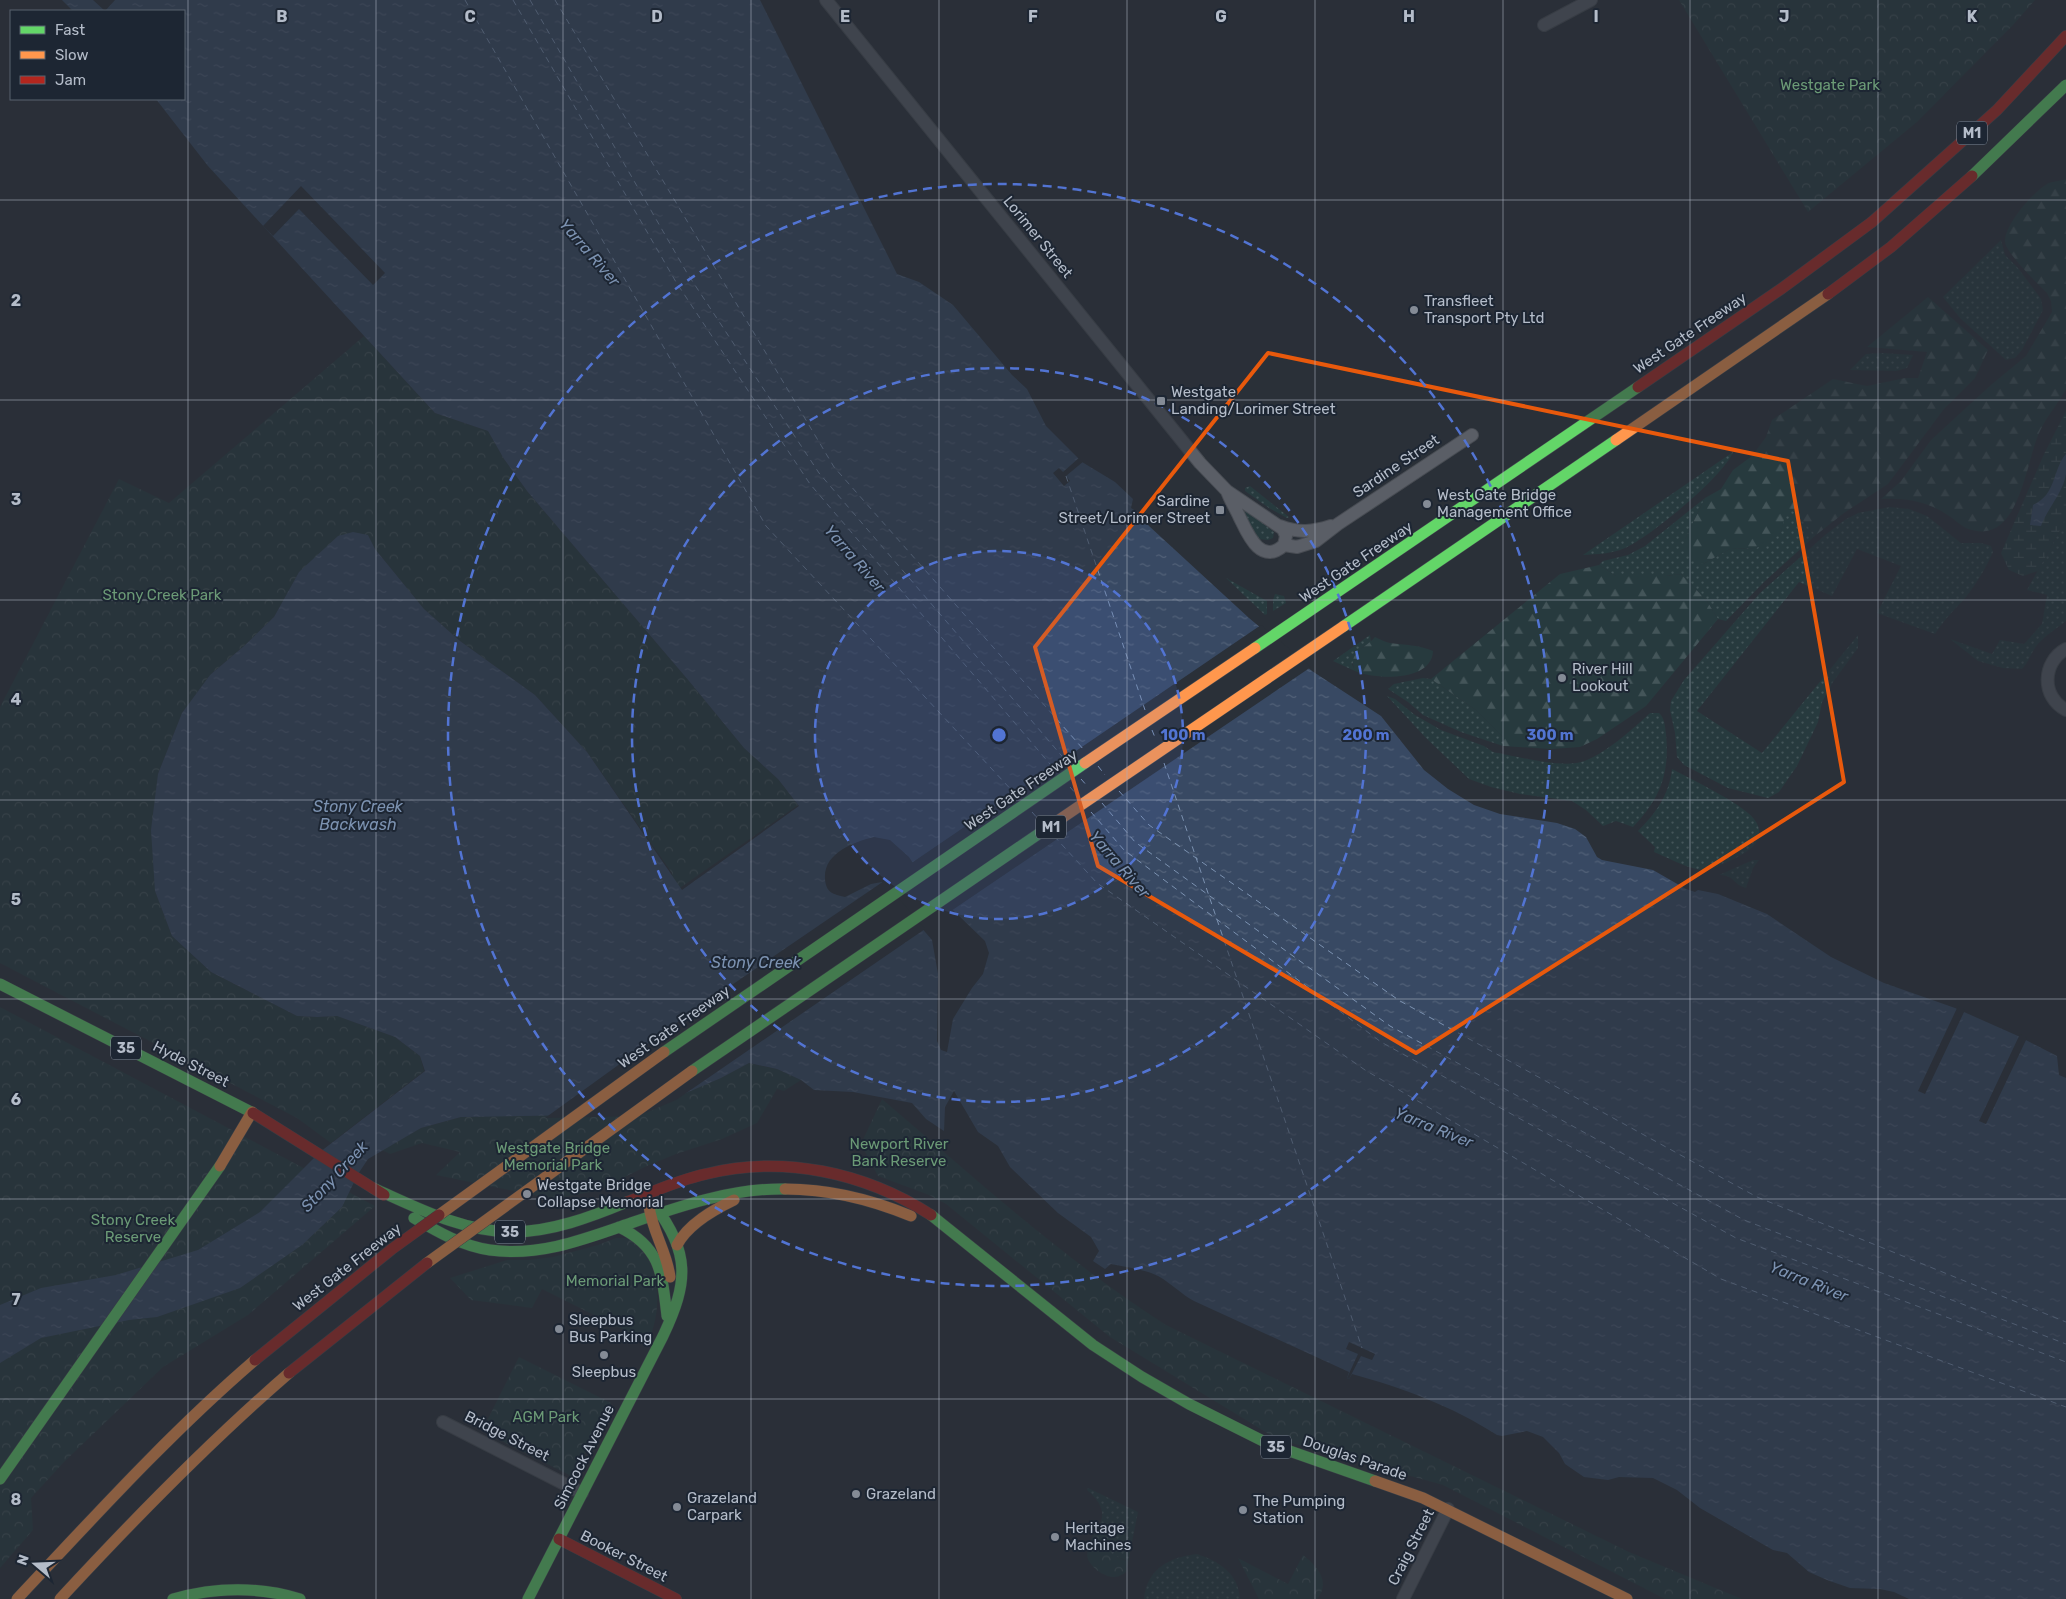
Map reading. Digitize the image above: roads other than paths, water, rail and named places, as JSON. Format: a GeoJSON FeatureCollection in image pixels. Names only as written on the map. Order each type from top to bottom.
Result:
{"type":"FeatureCollection","features":[{"type":"Feature","properties":{"kind":"main road","name":"West Gate Freeway"},"geometry":{"type":"LineString","coordinates":[[17,1599],[113,1496],[219,1391],[282,1337],[392,1249],[691,1032],[1393,555],[1604,408],[1782,289],[1872,222],[1964,141],[2049,57],[2066,36]]}},
{"type":"Feature","properties":{"kind":"main road","name":"M1"},"geometry":{"type":"LineString","coordinates":[[60,1599],[135,1518],[240,1415],[302,1362],[412,1274],[709,1058],[1800,315],[1898,241],[1986,164],[2066,84]]}},
{"type":"Feature","properties":{"kind":"main road","name":"Hyde Street"},"geometry":{"type":"LineString","coordinates":[[0,984],[252,1112],[313,1149]]}},
{"type":"Feature","properties":{"kind":"main road"},"geometry":{"type":"LineString","coordinates":[[0,1479],[216,1173],[252,1112]]}},
{"type":"Feature","properties":{"kind":"main road","name":"Douglas Parade"},"geometry":{"type":"LineString","coordinates":[[313,1149],[360,1179],[408,1214],[443,1234],[466,1244],[495,1250],[529,1252],[580,1242],[650,1217],[729,1194],[769,1189],[821,1190],[862,1197],[893,1208],[962,1241]]}},
{"type":"Feature","properties":{"kind":"main road","name":"Douglas Parade"},"geometry":{"type":"LineString","coordinates":[[373,1188],[454,1221],[483,1229],[511,1232],[530,1231],[563,1224],[697,1176],[727,1169],[771,1166],[809,1169],[848,1177],[896,1195],[930,1214],[1094,1345],[1142,1377],[1189,1404],[1267,1443],[1398,1489],[1448,1509],[1627,1599]]}},
{"type":"Feature","properties":{"kind":"main road"},"geometry":{"type":"LineString","coordinates":[[677,1245],[685,1233],[718,1208],[744,1196],[769,1189]]}},
{"type":"Feature","properties":{"kind":"main road","name":"Simcock Avenue"},"geometry":{"type":"LineString","coordinates":[[528,1599],[677,1303],[682,1285],[682,1269],[677,1245],[662,1214],[648,1195]]}},
{"type":"Feature","properties":{"kind":"main road","name":"Simcock Avenue"},"geometry":{"type":"LineString","coordinates":[[648,1195],[650,1217],[669,1263],[670,1280],[666,1322]]}},
{"type":"Feature","properties":{"kind":"main road"},"geometry":{"type":"LineString","coordinates":[[619,1227],[637,1237],[657,1258],[662,1276],[666,1322]]}},
{"type":"Feature","properties":{"kind":"main road","name":"Booker Street"},"geometry":{"type":"LineString","coordinates":[[559,1539],[676,1599]]}},
{"type":"Feature","properties":{"kind":"main road"},"geometry":{"type":"LineString","coordinates":[[173,1599],[207,1591],[237,1589],[270,1591],[300,1599]]}},
{"type":"Feature","properties":{"kind":"street","name":"Lorimer Street"},"geometry":{"type":"LineString","coordinates":[[826,0],[1200,463],[1228,491],[1280,526]]}},
{"type":"Feature","properties":{"kind":"street"},"geometry":{"type":"LineString","coordinates":[[1544,25],[1591,0]]}},
{"type":"Feature","properties":{"kind":"street","name":"Sardine Street"},"geometry":{"type":"LineString","coordinates":[[1284,545],[1297,547],[1312,543],[1472,435]]}},
{"type":"Feature","properties":{"kind":"street","name":"Lorimer Street"},"geometry":{"type":"LineString","coordinates":[[1228,491],[1231,503],[1256,546],[1268,552],[1277,550],[1284,545]]}},
{"type":"Feature","properties":{"kind":"street","name":"Sardine Street"},"geometry":{"type":"LineString","coordinates":[[1280,526],[1306,532],[1338,524]]}},
{"type":"Feature","properties":{"kind":"street"},"geometry":{"type":"LineString","coordinates":[[1280,526],[1286,536],[1284,545]]}},
{"type":"Feature","properties":{"kind":"street"},"geometry":{"type":"LineString","coordinates":[[2066,645],[2050,666],[2047,684],[2055,701],[2066,710]]}},
{"type":"Feature","properties":{"kind":"street","name":"Bridge Street"},"geometry":{"type":"LineString","coordinates":[[443,1422],[582,1493]]}},
{"type":"Feature","properties":{"kind":"street","name":"Craig Street"},"geometry":{"type":"LineString","coordinates":[[1403,1599],[1448,1509]]}},
{"type":"Feature","properties":{"kind":"water"},"geometry":{"type":"Polygon","coordinates":[[[62,0],[760,0],[897,274],[919,282],[953,305],[1012,375],[1027,389],[1046,426],[1082,462],[1115,482],[1133,499],[1131,508],[1139,513],[1149,526],[1249,618],[1312,671],[1381,716],[1424,770],[1448,789],[1474,805],[1500,814],[1557,823],[1575,829],[1586,837],[1597,857],[1602,860],[1653,870],[1686,889],[1695,892],[1698,890],[1718,894],[1767,914],[1831,957],[1884,983],[1955,1008],[2057,1056],[2059,1075],[2066,1078],[2066,1599],[1909,1599],[1894,1592],[1880,1589],[1850,1588],[1827,1580],[1809,1572],[1787,1553],[1773,1550],[1700,1508],[1677,1490],[1653,1478],[1619,1477],[1608,1480],[1584,1477],[1565,1464],[1559,1453],[1543,1437],[1527,1431],[1502,1436],[1497,1435],[1463,1415],[1390,1385],[1352,1374],[1349,1379],[1347,1378],[1349,1372],[1194,1301],[1158,1276],[1141,1270],[1111,1264],[1105,1269],[1093,1261],[1099,1251],[1091,1237],[1058,1213],[1010,1167],[998,1146],[978,1132],[954,1091],[945,1107],[944,1131],[926,1119],[912,1103],[853,1092],[814,1090],[801,1080],[777,1069],[749,1063],[721,1078],[637,1114],[461,1117],[421,1128],[368,1159],[358,1174],[342,1207],[302,1245],[240,1288],[157,1317],[129,1320],[41,1338],[0,1363],[0,1305],[41,1288],[116,1275],[198,1250],[260,1212],[320,1152],[425,1071],[420,1056],[395,1037],[337,1016],[297,1016],[211,972],[172,936],[155,891],[151,830],[158,774],[182,713],[210,675],[274,617],[299,572],[338,536],[353,532],[368,535],[375,549],[424,609],[460,641],[535,695],[587,752],[682,890],[799,806],[778,779],[744,748],[527,491],[504,459],[488,431],[435,413],[208,166],[157,100],[185,100],[185,10],[72,10],[62,0]],[[874,837],[849,846],[834,856],[829,862],[825,879],[827,887],[831,892],[845,897],[871,884],[882,882],[932,940],[938,974],[937,1041],[941,1050],[947,1052],[953,1019],[983,974],[989,953],[985,941],[928,886],[909,857],[890,840],[874,837]]]}},
{"type":"Feature","properties":{"kind":"water"},"geometry":{"type":"Polygon","coordinates":[[[2066,454],[2066,474],[2058,494],[2041,526],[2030,525],[2033,505],[2046,495],[2066,454]]]}},
{"type":"Feature","properties":{"kind":"place","name":"Transfleet Transport Pty Ltd"},"geometry":{"type":"Point","coordinates":[1414,310]}},
{"type":"Feature","properties":{"kind":"place","name":"Westgate Landing/Lorimer Street"},"geometry":{"type":"Point","coordinates":[1161,401]}},
{"type":"Feature","properties":{"kind":"place","name":"West Gate Bridge Management Office"},"geometry":{"type":"Point","coordinates":[1427,504]}},
{"type":"Feature","properties":{"kind":"place","name":"Sardine Street/Lorimer Street"},"geometry":{"type":"Point","coordinates":[1220,510]}},
{"type":"Feature","properties":{"kind":"place","name":"River Hill Lookout"},"geometry":{"type":"Point","coordinates":[1562,678]}},
{"type":"Feature","properties":{"kind":"place","name":"Westgate Bridge Collapse Memorial"},"geometry":{"type":"Point","coordinates":[527,1194]}},
{"type":"Feature","properties":{"kind":"place","name":"Sleepbus Bus Parking"},"geometry":{"type":"Point","coordinates":[559,1329]}},
{"type":"Feature","properties":{"kind":"place","name":"Sleepbus"},"geometry":{"type":"Point","coordinates":[604,1355]}},
{"type":"Feature","properties":{"kind":"place","name":"Grazeland"},"geometry":{"type":"Point","coordinates":[856,1494]}},
{"type":"Feature","properties":{"kind":"place","name":"Grazeland Carpark"},"geometry":{"type":"Point","coordinates":[677,1507]}},
{"type":"Feature","properties":{"kind":"place","name":"The Pumping Station"},"geometry":{"type":"Point","coordinates":[1243,1510]}},
{"type":"Feature","properties":{"kind":"place","name":"Heritage Machines"},"geometry":{"type":"Point","coordinates":[1055,1537]}},
{"type":"Feature","properties":{"kind":"park label","name":"Westgate Park"},"geometry":{"type":"Point","coordinates":[1830,85]}},
{"type":"Feature","properties":{"kind":"park label","name":"Stony Creek Park"},"geometry":{"type":"Point","coordinates":[162,595]}},
{"type":"Feature","properties":{"kind":"park label","name":"Newport River Bank Reserve"},"geometry":{"type":"Point","coordinates":[899,1152]}},
{"type":"Feature","properties":{"kind":"park label","name":"Westgate Bridge Memorial Park"},"geometry":{"type":"Point","coordinates":[553,1156]}},
{"type":"Feature","properties":{"kind":"park label","name":"Stony Creek Reserve"},"geometry":{"type":"Point","coordinates":[133,1228]}},
{"type":"Feature","properties":{"kind":"park label","name":"Memorial Park"},"geometry":{"type":"Point","coordinates":[615,1281]}},
{"type":"Feature","properties":{"kind":"park label","name":"AGM Park"},"geometry":{"type":"Point","coordinates":[546,1417]}},
{"type":"Feature","properties":{"kind":"water label","name":"Yarra River"},"geometry":{"type":"Point","coordinates":[590,252]}},
{"type":"Feature","properties":{"kind":"water label","name":"Yarra River"},"geometry":{"type":"Point","coordinates":[855,558]}},
{"type":"Feature","properties":{"kind":"water label","name":"Stony Creek Backwash"},"geometry":{"type":"Point","coordinates":[358,815]}},
{"type":"Feature","properties":{"kind":"water label","name":"Yarra River"},"geometry":{"type":"Point","coordinates":[1120,864]}},
{"type":"Feature","properties":{"kind":"water label","name":"Stony Creek"},"geometry":{"type":"Point","coordinates":[756,962]}},
{"type":"Feature","properties":{"kind":"water label","name":"Yarra River"},"geometry":{"type":"Point","coordinates":[1434,1127]}},
{"type":"Feature","properties":{"kind":"water label","name":"Stony Creek"},"geometry":{"type":"Point","coordinates":[334,1176]}},
{"type":"Feature","properties":{"kind":"water label","name":"Yarra River"},"geometry":{"type":"Point","coordinates":[1809,1281]}}]}
